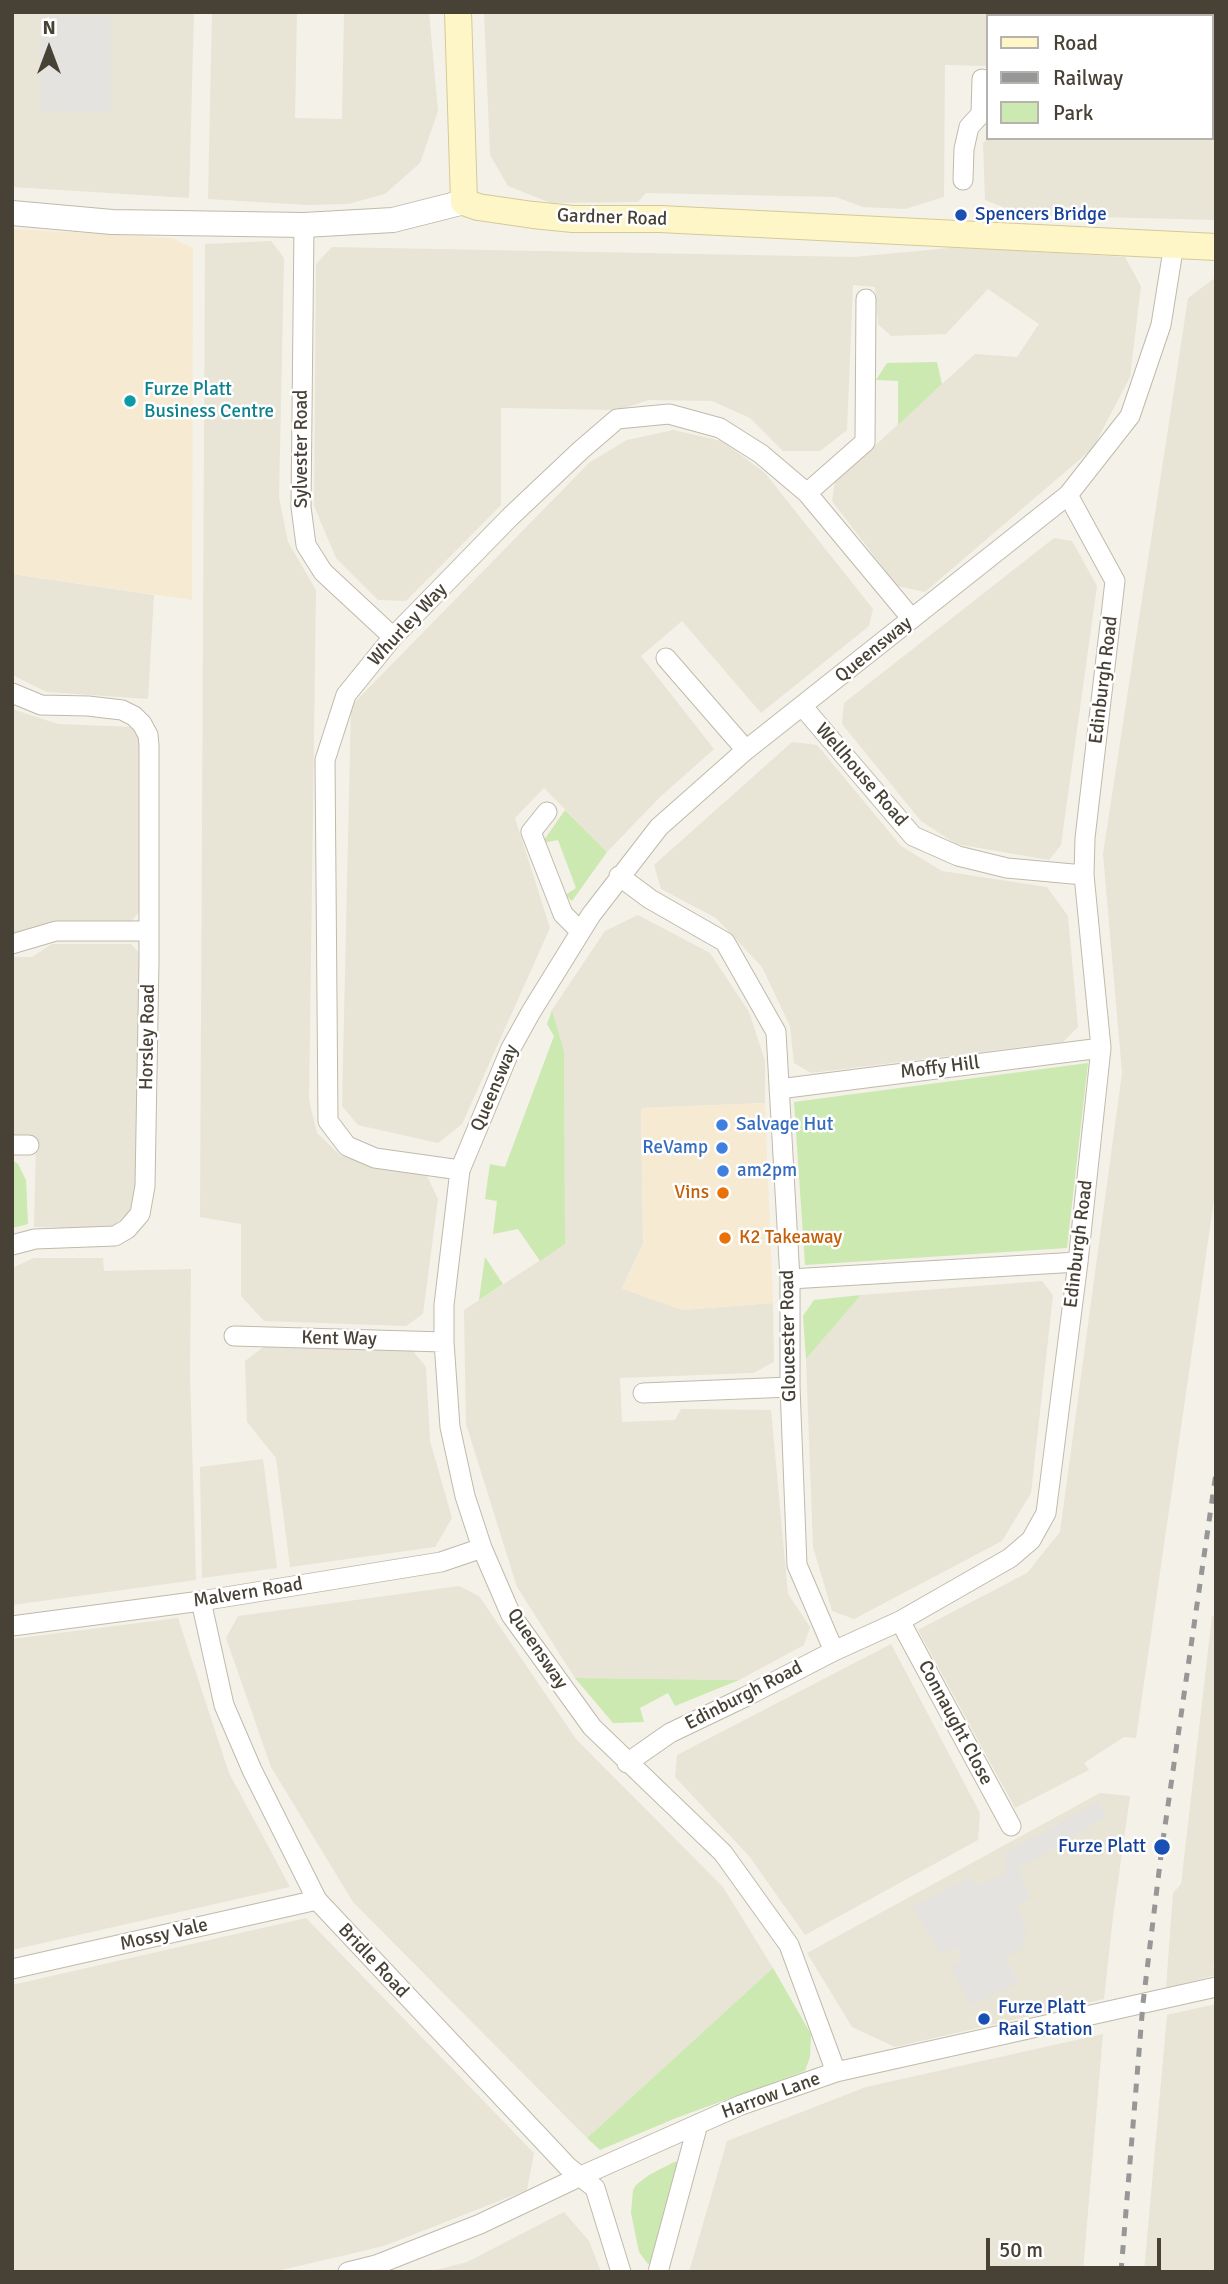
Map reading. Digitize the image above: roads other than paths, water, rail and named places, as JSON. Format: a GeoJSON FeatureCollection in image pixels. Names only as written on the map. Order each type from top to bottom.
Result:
{"type":"FeatureCollection","features":[{"type":"Feature","properties":{"kind":"main road"},"geometry":{"type":"LineString","coordinates":[[458,12],[464,202]]}},
{"type":"Feature","properties":{"kind":"main road","name":"Gardner Road"},"geometry":{"type":"LineString","coordinates":[[464,202],[478,207],[573,219],[660,219],[1216,247]]}},
{"type":"Feature","properties":{"kind":"street"},"geometry":{"type":"LineString","coordinates":[[963,180],[964,149],[969,127],[985,113],[982,79]]}},
{"type":"Feature","properties":{"kind":"street","name":"Gardner Road"},"geometry":{"type":"LineString","coordinates":[[12,213],[112,222],[304,225],[393,220],[464,202]]}},
{"type":"Feature","properties":{"kind":"street","name":"Sylvester Road"},"geometry":{"type":"LineString","coordinates":[[304,225],[300,507],[306,545],[323,572],[393,637]]}},
{"type":"Feature","properties":{"kind":"street","name":"Queensway"},"geometry":{"type":"LineString","coordinates":[[836,2073],[789,1945],[723,1853],[592,1727],[511,1615],[482,1548],[465,1496],[450,1427],[444,1342],[444,1306],[460,1170],[511,1048],[580,931],[619,876],[659,827],[746,750],[1068,495],[1130,416],[1161,325],[1174,244]]}},
{"type":"Feature","properties":{"kind":"street"},"geometry":{"type":"LineString","coordinates":[[807,493],[865,443],[866,299]]}},
{"type":"Feature","properties":{"kind":"street","name":"Whurley Way"},"geometry":{"type":"LineString","coordinates":[[460,1170],[375,1157],[347,1146],[328,1121],[325,760],[346,695],[393,637],[510,517],[617,419],[669,414],[720,428],[761,454],[807,493],[912,619]]}},
{"type":"Feature","properties":{"kind":"street","name":"Edinburgh Road"},"geometry":{"type":"LineString","coordinates":[[627,1763],[670,1733],[745,1698],[834,1650],[900,1621],[1010,1558],[1031,1540],[1046,1513],[1078,1262],[1101,1048],[1084,874],[1085,838],[1115,581],[1068,495]]}},
{"type":"Feature","properties":{"kind":"street"},"geometry":{"type":"LineString","coordinates":[[666,658],[746,750]]}},
{"type":"Feature","properties":{"kind":"street","name":"Horsley Road"},"geometry":{"type":"LineString","coordinates":[[12,692],[41,705],[122,710],[142,724],[148,735],[149,745],[145,1186],[139,1214],[127,1228],[115,1236],[35,1239],[12,1245]]}},
{"type":"Feature","properties":{"kind":"street","name":"Wellhouse Road"},"geometry":{"type":"LineString","coordinates":[[803,707],[914,836],[958,856],[1007,867],[1084,874]]}},
{"type":"Feature","properties":{"kind":"street"},"geometry":{"type":"LineString","coordinates":[[547,812],[531,832],[564,914],[580,931]]}},
{"type":"Feature","properties":{"kind":"street","name":"Gloucester Road"},"geometry":{"type":"LineString","coordinates":[[619,876],[650,899],[725,942],[776,1032],[790,1279],[790,1387],[797,1566],[834,1650]]}},
{"type":"Feature","properties":{"kind":"street"},"geometry":{"type":"LineString","coordinates":[[12,944],[56,931],[149,931]]}},
{"type":"Feature","properties":{"kind":"street","name":"Moffy Hill"},"geometry":{"type":"LineString","coordinates":[[779,1089],[1101,1048]]}},
{"type":"Feature","properties":{"kind":"street"},"geometry":{"type":"LineString","coordinates":[[790,1279],[1078,1262]]}},
{"type":"Feature","properties":{"kind":"street","name":"Kent Way"},"geometry":{"type":"LineString","coordinates":[[234,1336],[444,1342]]}},
{"type":"Feature","properties":{"kind":"street"},"geometry":{"type":"LineString","coordinates":[[643,1393],[790,1387]]}},
{"type":"Feature","properties":{"kind":"street","name":"Malvern Road"},"geometry":{"type":"LineString","coordinates":[[12,1626],[201,1601],[441,1562],[482,1548]]}},
{"type":"Feature","properties":{"kind":"street","name":"Bridle Road"},"geometry":{"type":"LineString","coordinates":[[201,1601],[224,1705],[252,1770],[317,1900],[568,2167],[595,2188],[621,2272]]}},
{"type":"Feature","properties":{"kind":"street","name":"Connaught Close"},"geometry":{"type":"LineString","coordinates":[[900,1621],[1011,1826]]}},
{"type":"Feature","properties":{"kind":"street","name":"Mossy Vale"},"geometry":{"type":"LineString","coordinates":[[12,1969],[317,1900]]}},
{"type":"Feature","properties":{"kind":"street","name":"Harrow Lane"},"geometry":{"type":"LineString","coordinates":[[348,2272],[376,2265],[480,2224],[741,2105],[836,2073],[879,2061],[1216,1987]]}},
{"type":"Feature","properties":{"kind":"street"},"geometry":{"type":"LineString","coordinates":[[658,2272],[698,2124]]}},
{"type":"Feature","properties":{"kind":"railway"},"geometry":{"type":"LineString","coordinates":[[1121,2272],[1143,2003],[1162,1847],[1216,1473]]}},
{"type":"Feature","properties":{"kind":"place","name":"Spencers Bridge"},"geometry":{"type":"Point","coordinates":[961,215]}},
{"type":"Feature","properties":{"kind":"place","name":"Furze Platt Business Centre"},"geometry":{"type":"Point","coordinates":[130,401]}},
{"type":"Feature","properties":{"kind":"place","name":"Salvage Hut"},"geometry":{"type":"Point","coordinates":[722,1125]}},
{"type":"Feature","properties":{"kind":"place","name":"ReVamp"},"geometry":{"type":"Point","coordinates":[722,1148]}},
{"type":"Feature","properties":{"kind":"place","name":"am2pm"},"geometry":{"type":"Point","coordinates":[723,1171]}},
{"type":"Feature","properties":{"kind":"place","name":"Vins"},"geometry":{"type":"Point","coordinates":[723,1193]}},
{"type":"Feature","properties":{"kind":"place","name":"K2 Takeaway"},"geometry":{"type":"Point","coordinates":[725,1238]}},
{"type":"Feature","properties":{"kind":"place","name":"Furze Platt"},"geometry":{"type":"Point","coordinates":[1162,1847]}},
{"type":"Feature","properties":{"kind":"place","name":"Furze Platt Rail Station"},"geometry":{"type":"Point","coordinates":[984,2019]}}]}
